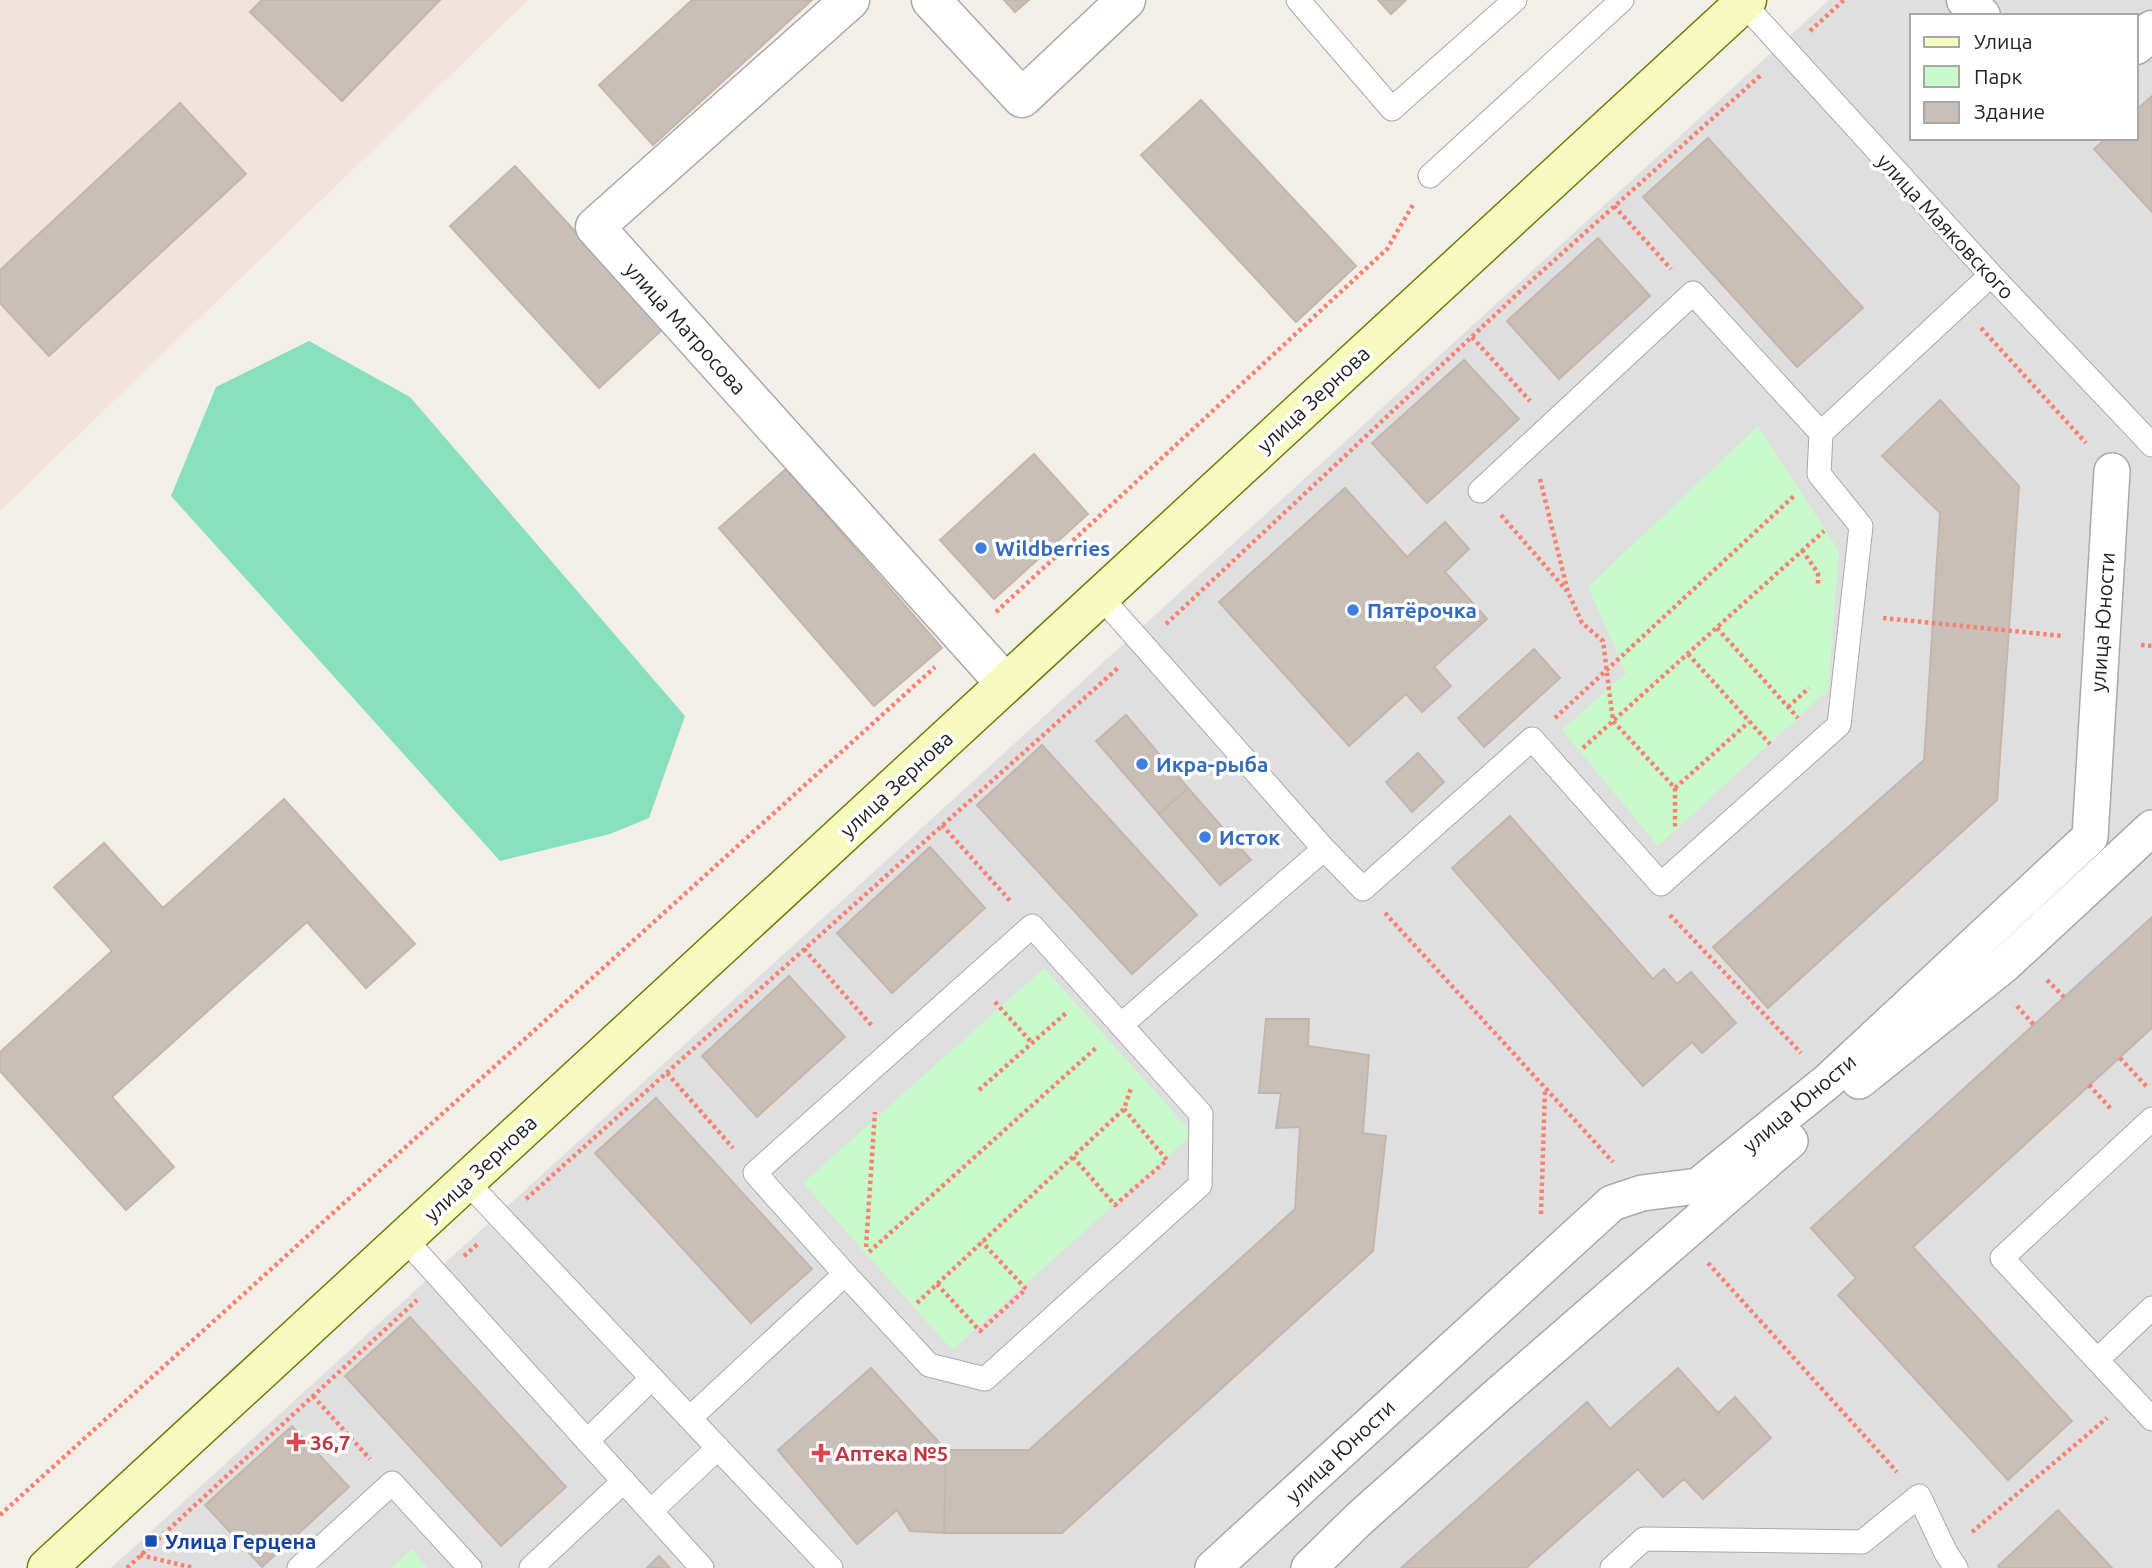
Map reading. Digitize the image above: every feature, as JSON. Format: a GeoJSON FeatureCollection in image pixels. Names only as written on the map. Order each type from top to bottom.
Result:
{"type":"FeatureCollection","features":[{"type":"Feature","properties":{"kind":"main road","name":"улица Зернова"},"geometry":{"type":"LineString","coordinates":[[47,1568],[1745,2]]}},
{"type":"Feature","properties":{"kind":"street","name":"улица Матросова"},"geometry":{"type":"LineString","coordinates":[[850,0],[595,227],[1005,683]]}},
{"type":"Feature","properties":{"kind":"street"},"geometry":{"type":"LineString","coordinates":[[931,0],[1022,98],[1126,0]]}},
{"type":"Feature","properties":{"kind":"street"},"geometry":{"type":"LineString","coordinates":[[1966,0],[1980,14]]}},
{"type":"Feature","properties":{"kind":"street"},"geometry":{"type":"LineString","coordinates":[[2138,43],[2152,30]]}},
{"type":"Feature","properties":{"kind":"street","name":"улица Юности"},"geometry":{"type":"LineString","coordinates":[[1213,1568],[1612,1203],[1642,1193],[1698,1186],[1828,1081],[2090,837],[2112,471]]}},
{"type":"Feature","properties":{"kind":"street","name":"улица Юности"},"geometry":{"type":"LineString","coordinates":[[1309,1568],[1359,1519],[1628,1279],[1840,1096],[2004,965],[2152,828]]}},
{"type":"Feature","properties":{"kind":"lane"},"geometry":{"type":"LineString","coordinates":[[1298,0],[1392,109],[1515,0]]}},
{"type":"Feature","properties":{"kind":"lane"},"geometry":{"type":"LineString","coordinates":[[1430,176],[1622,0]]}},
{"type":"Feature","properties":{"kind":"lane","name":"улица Маяковского"},"geometry":{"type":"LineString","coordinates":[[1745,2],[1991,275],[2152,445]]}},
{"type":"Feature","properties":{"kind":"lane"},"geometry":{"type":"LineString","coordinates":[[1100,596],[1324,849],[1363,889],[1532,739],[1559,770],[1668,878],[1839,726],[1861,526],[1819,474],[1821,433],[1991,275]]}},
{"type":"Feature","properties":{"kind":"lane"},"geometry":{"type":"LineString","coordinates":[[1480,491],[1693,293],[1821,433]]}},
{"type":"Feature","properties":{"kind":"lane"},"geometry":{"type":"LineString","coordinates":[[1121,1025],[1324,849]]}},
{"type":"Feature","properties":{"kind":"lane"},"geometry":{"type":"LineString","coordinates":[[1032,926],[1201,1114],[1200,1185],[985,1379],[929,1365],[755,1173],[974,978],[1032,926]]}},
{"type":"Feature","properties":{"kind":"lane"},"geometry":{"type":"LineString","coordinates":[[2152,1119],[2002,1258],[2152,1419]]}},
{"type":"Feature","properties":{"kind":"lane"},"geometry":{"type":"LineString","coordinates":[[466,1181],[831,1568]]}},
{"type":"Feature","properties":{"kind":"lane"},"geometry":{"type":"LineString","coordinates":[[404,1238],[702,1568]]}},
{"type":"Feature","properties":{"kind":"lane"},"geometry":{"type":"LineString","coordinates":[[690,1418],[845,1274]]}},
{"type":"Feature","properties":{"kind":"lane"},"geometry":{"type":"LineString","coordinates":[[2097,1360],[2152,1308]]}},
{"type":"Feature","properties":{"kind":"lane"},"geometry":{"type":"LineString","coordinates":[[587,1441],[652,1378]]}},
{"type":"Feature","properties":{"kind":"lane"},"geometry":{"type":"LineString","coordinates":[[651,1511],[718,1448]]}},
{"type":"Feature","properties":{"kind":"lane"},"geometry":{"type":"LineString","coordinates":[[531,1568],[624,1481]]}},
{"type":"Feature","properties":{"kind":"lane"},"geometry":{"type":"LineString","coordinates":[[299,1568],[392,1483],[470,1568]]}},
{"type":"Feature","properties":{"kind":"lane"},"geometry":{"type":"LineString","coordinates":[[1612,1568],[1644,1539],[1862,1542],[1919,1496],[1951,1560]]}},
{"type":"Feature","properties":{"kind":"path"},"geometry":{"type":"LineString","coordinates":[[127,1568],[503,1221],[1144,645],[1472,337],[1843,0]]}},
{"type":"Feature","properties":{"kind":"path"},"geometry":{"type":"LineString","coordinates":[[0,1515],[966,639],[1387,249],[1430,176]]}},
{"type":"Feature","properties":{"kind":"path"},"geometry":{"type":"LineString","coordinates":[[1614,206],[1693,293]]}},
{"type":"Feature","properties":{"kind":"path"},"geometry":{"type":"LineString","coordinates":[[1959,304],[2112,471]]}},
{"type":"Feature","properties":{"kind":"path"},"geometry":{"type":"LineString","coordinates":[[1472,337],[1552,425]]}},
{"type":"Feature","properties":{"kind":"path"},"geometry":{"type":"LineString","coordinates":[[1531,444],[1568,592],[1582,623],[1603,640],[1613,721],[1675,788]]}},
{"type":"Feature","properties":{"kind":"path"},"geometry":{"type":"LineString","coordinates":[[1532,739],[1819,474]]}},
{"type":"Feature","properties":{"kind":"path"},"geometry":{"type":"LineString","coordinates":[[1480,491],[1568,592]]}},
{"type":"Feature","properties":{"kind":"path"},"geometry":{"type":"LineString","coordinates":[[1559,770],[1848,509]]}},
{"type":"Feature","properties":{"kind":"path"},"geometry":{"type":"LineString","coordinates":[[1802,550],[1818,573],[1818,587]]}},
{"type":"Feature","properties":{"kind":"path"},"geometry":{"type":"LineString","coordinates":[[1851,615],[2152,646]]}},
{"type":"Feature","properties":{"kind":"path"},"geometry":{"type":"LineString","coordinates":[[1717,628],[1820,742]]}},
{"type":"Feature","properties":{"kind":"path"},"geometry":{"type":"LineString","coordinates":[[1688,654],[1791,768]]}},
{"type":"Feature","properties":{"kind":"path"},"geometry":{"type":"LineString","coordinates":[[1788,707],[1812,685]]}},
{"type":"Feature","properties":{"kind":"path"},"geometry":{"type":"LineString","coordinates":[[1749,722],[1675,788],[1668,878],[1670,915],[1828,1081]]}},
{"type":"Feature","properties":{"kind":"path"},"geometry":{"type":"LineString","coordinates":[[942,825],[1032,926]]}},
{"type":"Feature","properties":{"kind":"path"},"geometry":{"type":"LineString","coordinates":[[804,949],[886,1056],[865,1256],[1121,1025]]}},
{"type":"Feature","properties":{"kind":"path"},"geometry":{"type":"LineString","coordinates":[[974,978],[1032,1043]]}},
{"type":"Feature","properties":{"kind":"path"},"geometry":{"type":"LineString","coordinates":[[979,1090],[1090,991]]}},
{"type":"Feature","properties":{"kind":"path"},"geometry":{"type":"LineString","coordinates":[[893,1326],[1124,1109],[1143,1050]]}},
{"type":"Feature","properties":{"kind":"path"},"geometry":{"type":"LineString","coordinates":[[2120,1058],[2152,1092]]}},
{"type":"Feature","properties":{"kind":"path"},"geometry":{"type":"LineString","coordinates":[[667,1073],[755,1173]]}},
{"type":"Feature","properties":{"kind":"path"},"geometry":{"type":"LineString","coordinates":[[1539,1268],[1545,1089]]}},
{"type":"Feature","properties":{"kind":"path"},"geometry":{"type":"LineString","coordinates":[[1073,1157],[1115,1205],[1167,1160],[1124,1109]]}},
{"type":"Feature","properties":{"kind":"path"},"geometry":{"type":"LineString","coordinates":[[937,1284],[979,1331],[1026,1289],[982,1242]]}},
{"type":"Feature","properties":{"kind":"path"},"geometry":{"type":"LineString","coordinates":[[313,1396],[392,1483]]}},
{"type":"Feature","properties":{"kind":"path"},"geometry":{"type":"LineString","coordinates":[[1951,1560],[2132,1397]]}},
{"type":"Feature","properties":{"kind":"path"},"geometry":{"type":"LineString","coordinates":[[141,1555],[194,1568]]}},
{"type":"Feature","properties":{"kind":"shaded area"},"geometry":{"type":"Polygon","coordinates":[[[0,0],[528,0],[0,511],[0,0]]]}},
{"type":"Feature","properties":{"kind":"shaded area"},"geometry":{"type":"Polygon","coordinates":[[[1829,0],[2152,0],[2152,1568],[111,1568],[1829,0]]]}},
{"type":"Feature","properties":{"kind":"green space"},"geometry":{"type":"Polygon","coordinates":[[[309,341],[410,397],[685,716],[649,818],[610,834],[500,861],[171,496],[216,387],[309,341]]]}},
{"type":"Feature","properties":{"kind":"green space"},"geometry":{"type":"Polygon","coordinates":[[[1758,426],[1839,551],[1828,690],[1658,846],[1562,730],[1626,673],[1588,587],[1758,426]]]}},
{"type":"Feature","properties":{"kind":"green space"},"geometry":{"type":"Polygon","coordinates":[[[1044,968],[1193,1134],[952,1350],[803,1183],[1044,968]]]}},
{"type":"Feature","properties":{"kind":"green space"},"geometry":{"type":"Polygon","coordinates":[[[412,1549],[428,1568],[391,1568],[412,1549]]]}},
{"type":"Feature","properties":{"kind":"building"},"geometry":{"type":"Polygon","coordinates":[[[262,0],[440,0],[342,101],[250,12],[262,0]]]}},
{"type":"Feature","properties":{"kind":"building"},"geometry":{"type":"Polygon","coordinates":[[[692,0],[812,0],[653,145],[599,85],[692,0]]]}},
{"type":"Feature","properties":{"kind":"building"},"geometry":{"type":"Polygon","coordinates":[[[1004,0],[1029,0],[1015,12],[1004,0]]]}},
{"type":"Feature","properties":{"kind":"building"},"geometry":{"type":"Polygon","coordinates":[[[1378,0],[1406,0],[1391,14],[1378,0]]]}},
{"type":"Feature","properties":{"kind":"building"},"geometry":{"type":"Polygon","coordinates":[[[2152,96],[2152,212],[2094,149],[2104,140],[2138,140],[2138,108],[2152,96]]]}},
{"type":"Feature","properties":{"kind":"building"},"geometry":{"type":"Polygon","coordinates":[[[1201,100],[1356,266],[1296,322],[1141,155],[1201,100]]]}},
{"type":"Feature","properties":{"kind":"building"},"geometry":{"type":"Polygon","coordinates":[[[180,103],[246,174],[49,356],[0,303],[0,270],[180,103]]]}},
{"type":"Feature","properties":{"kind":"building"},"geometry":{"type":"Polygon","coordinates":[[[1708,138],[1863,308],[1797,367],[1643,197],[1708,138]]]}},
{"type":"Feature","properties":{"kind":"building"},"geometry":{"type":"Polygon","coordinates":[[[515,166],[664,328],[599,388],[450,226],[515,166]]]}},
{"type":"Feature","properties":{"kind":"building"},"geometry":{"type":"Polygon","coordinates":[[[1598,238],[1650,296],[1559,379],[1507,321],[1598,238]]]}},
{"type":"Feature","properties":{"kind":"building"},"geometry":{"type":"Polygon","coordinates":[[[1464,360],[1519,419],[1427,503],[1372,443],[1464,360]]]}},
{"type":"Feature","properties":{"kind":"building"},"geometry":{"type":"Polygon","coordinates":[[[1940,400],[2019,486],[1997,800],[1768,1008],[1713,947],[1924,760],[1940,513],[1882,456],[1940,400]]]}},
{"type":"Feature","properties":{"kind":"building"},"geometry":{"type":"Polygon","coordinates":[[[1034,454],[1088,514],[994,599],[940,540],[1034,454]]]}},
{"type":"Feature","properties":{"kind":"building"},"geometry":{"type":"Polygon","coordinates":[[[786,469],[942,648],[874,706],[719,528],[786,469]]]}},
{"type":"Feature","properties":{"kind":"building","name":"Пятёрочка"},"geometry":{"type":"Polygon","coordinates":[[[1345,488],[1407,557],[1445,522],[1469,549],[1445,572],[1487,619],[1434,667],[1451,686],[1422,712],[1406,694],[1349,746],[1219,602],[1345,488]]]}},
{"type":"Feature","properties":{"kind":"building"},"geometry":{"type":"Polygon","coordinates":[[[1534,649],[1560,678],[1484,747],[1458,718],[1534,649]]]}},
{"type":"Feature","properties":{"kind":"building","name":"Икра-рыба"},"geometry":{"type":"Polygon","coordinates":[[[1126,715],[1188,788],[1159,814],[1096,741],[1126,715]]]}},
{"type":"Feature","properties":{"kind":"building"},"geometry":{"type":"Polygon","coordinates":[[[1042,745],[1197,915],[1132,974],[977,805],[1042,745]]]}},
{"type":"Feature","properties":{"kind":"building"},"geometry":{"type":"Polygon","coordinates":[[[1418,753],[1444,782],[1412,812],[1386,782],[1418,753]]]}},
{"type":"Feature","properties":{"kind":"building","name":"Исток"},"geometry":{"type":"Polygon","coordinates":[[[1188,788],[1251,860],[1220,885],[1159,814],[1188,788]]]}},
{"type":"Feature","properties":{"kind":"building"},"geometry":{"type":"Polygon","coordinates":[[[284,799],[415,944],[366,988],[307,922],[112,1097],[174,1167],[126,1210],[0,1071],[0,1052],[112,951],[54,887],[104,843],[163,908],[284,799]]]}},
{"type":"Feature","properties":{"kind":"building"},"geometry":{"type":"Polygon","coordinates":[[[1510,816],[1653,979],[1664,969],[1677,984],[1691,972],[1736,1023],[1702,1053],[1692,1042],[1643,1086],[1452,868],[1510,816]]]}},
{"type":"Feature","properties":{"kind":"building"},"geometry":{"type":"Polygon","coordinates":[[[930,847],[985,908],[892,993],[837,933],[930,847]]]}},
{"type":"Feature","properties":{"kind":"building"},"geometry":{"type":"Polygon","coordinates":[[[2152,917],[2152,1028],[1913,1247],[2072,1421],[2008,1480],[1838,1295],[1856,1278],[1811,1228],[2152,917]]]}},
{"type":"Feature","properties":{"kind":"building"},"geometry":{"type":"Polygon","coordinates":[[[789,976],[845,1037],[757,1117],[702,1056],[789,976]]]}},
{"type":"Feature","properties":{"kind":"building"},"geometry":{"type":"Polygon","coordinates":[[[1266,1019],[1309,1019],[1308,1046],[1369,1055],[1363,1133],[1386,1136],[1373,1251],[1062,1533],[944,1533],[946,1450],[1029,1450],[1295,1209],[1300,1127],[1276,1128],[1281,1093],[1259,1093],[1266,1019]]]}},
{"type":"Feature","properties":{"kind":"building"},"geometry":{"type":"Polygon","coordinates":[[[656,1098],[812,1269],[751,1323],[595,1153],[656,1098]]]}},
{"type":"Feature","properties":{"kind":"building"},"geometry":{"type":"Polygon","coordinates":[[[410,1317],[566,1487],[501,1546],[345,1376],[410,1317]]]}},
{"type":"Feature","properties":{"kind":"building"},"geometry":{"type":"Polygon","coordinates":[[[871,1368],[946,1450],[944,1533],[910,1531],[897,1510],[857,1544],[778,1450],[871,1368]]]}},
{"type":"Feature","properties":{"kind":"building"},"geometry":{"type":"Polygon","coordinates":[[[1678,1368],[1718,1413],[1735,1397],[1771,1438],[1703,1499],[1684,1479],[1663,1497],[1638,1469],[1526,1568],[1401,1568],[1587,1402],[1610,1429],[1678,1368]]]}},
{"type":"Feature","properties":{"kind":"building"},"geometry":{"type":"Polygon","coordinates":[[[292,1426],[349,1487],[262,1567],[205,1505],[292,1426]]]}},
{"type":"Feature","properties":{"kind":"building"},"geometry":{"type":"Polygon","coordinates":[[[2058,1510],[2112,1568],[1998,1566],[2058,1510]]]}},
{"type":"Feature","properties":{"kind":"building"},"geometry":{"type":"Polygon","coordinates":[[[659,1556],[670,1568],[647,1568],[659,1556]]]}},
{"type":"Feature","properties":{"kind":"place","name":"Wildberries"},"geometry":{"type":"Point","coordinates":[981,548]}},
{"type":"Feature","properties":{"kind":"place","name":"Пятёрочка"},"geometry":{"type":"Point","coordinates":[1353,610]}},
{"type":"Feature","properties":{"kind":"place","name":"Икра-рыба"},"geometry":{"type":"Point","coordinates":[1142,764]}},
{"type":"Feature","properties":{"kind":"place","name":"Исток"},"geometry":{"type":"Point","coordinates":[1205,837]}},
{"type":"Feature","properties":{"kind":"place","name":"36,7"},"geometry":{"type":"Point","coordinates":[296,1442]}},
{"type":"Feature","properties":{"kind":"place","name":"Аптека №5"},"geometry":{"type":"Point","coordinates":[821,1453]}},
{"type":"Feature","properties":{"kind":"place","name":"Улица Герцена"},"geometry":{"type":"Point","coordinates":[151,1541]}}]}
